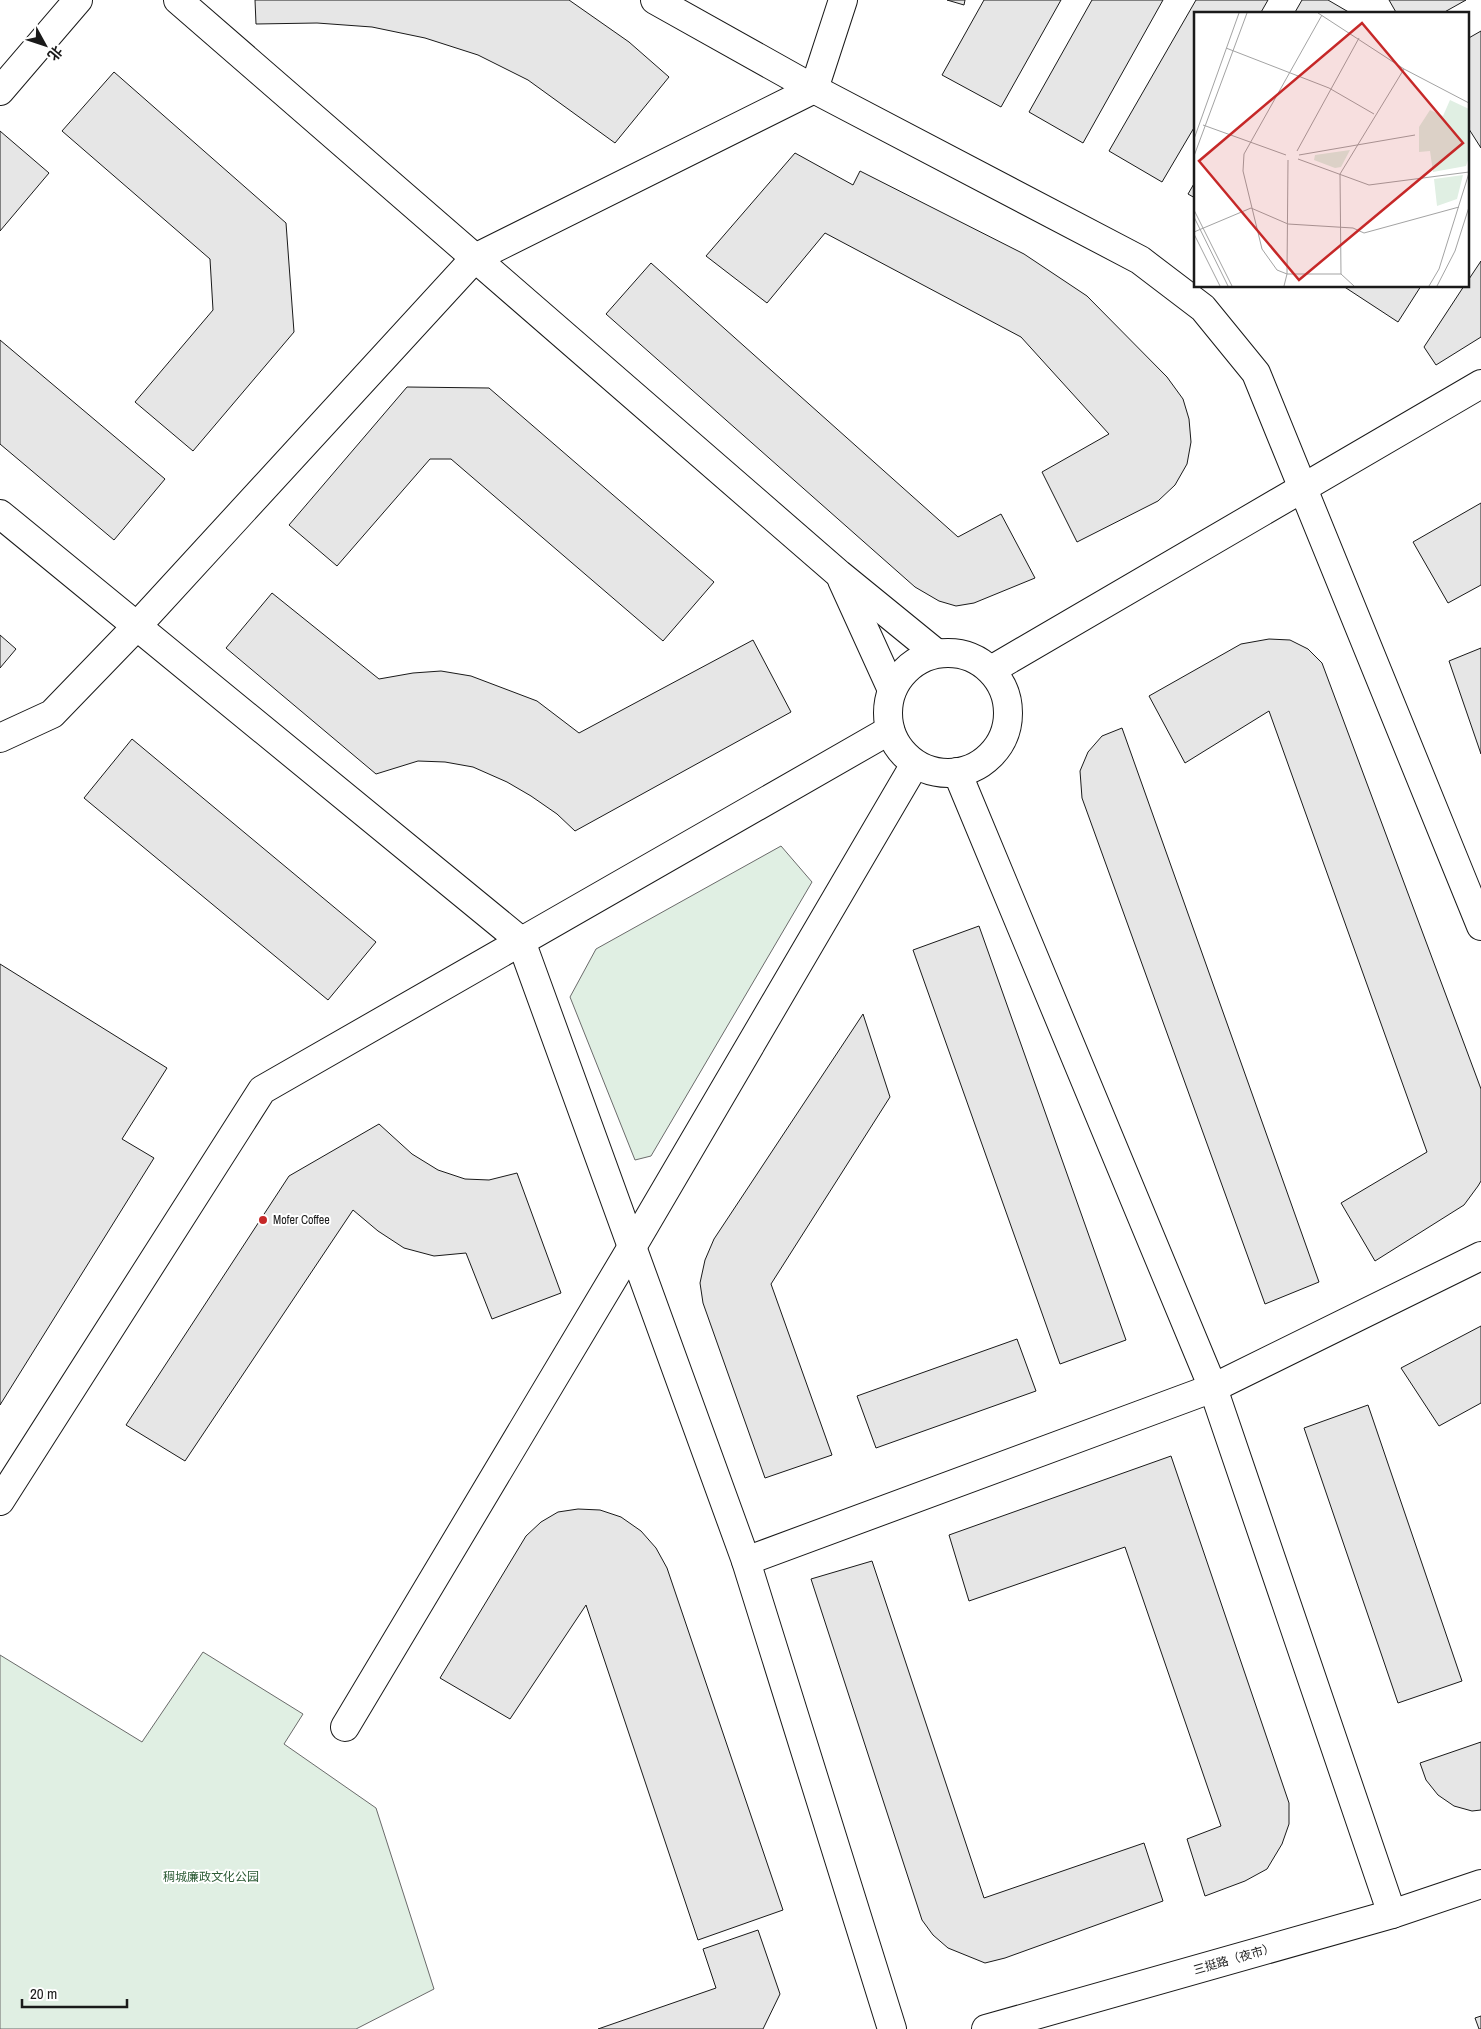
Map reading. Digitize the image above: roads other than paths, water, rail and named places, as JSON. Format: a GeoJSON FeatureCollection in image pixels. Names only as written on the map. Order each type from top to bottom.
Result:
{"type":"FeatureCollection","features":[{"type":"Feature","properties":{"kind":"street"},"geometry":{"type":"LineString","coordinates":[[0,91],[78,0]]}},
{"type":"Feature","properties":{"kind":"street"},"geometry":{"type":"LineString","coordinates":[[178,0],[839,574],[936,653]]}},
{"type":"Feature","properties":{"kind":"street"},"geometry":{"type":"LineString","coordinates":[[655,0],[814,89],[1140,260],[1203,308],[1256,373],[1481,926]]}},
{"type":"Feature","properties":{"kind":"street"},"geometry":{"type":"LineString","coordinates":[[0,738],[52,714],[137,626],[475,258],[814,89],[843,0]]}},
{"type":"Feature","properties":{"kind":"street"},"geometry":{"type":"LineString","coordinates":[[991,670],[1303,486],[1481,384]]}},
{"type":"Feature","properties":{"kind":"street"},"geometry":{"type":"LineString","coordinates":[[0,514],[521,941],[746,1561],[892,2029]]}},
{"type":"Feature","properties":{"kind":"street"},"geometry":{"type":"LineString","coordinates":[[839,574],[892,690]]}},
{"type":"Feature","properties":{"kind":"street"},"geometry":{"type":"LineString","coordinates":[[956,652],[975,658],[991,670],[1002,686],[1007,703],[1007,722],[1002,740],[990,755],[976,767],[957,772],[929,770],[915,764],[895,743],[890,730],[887,710],[892,690],[902,673],[917,660],[936,653],[956,652]]}},
{"type":"Feature","properties":{"kind":"street"},"geometry":{"type":"LineString","coordinates":[[0,1501],[262,1090],[890,730]]}},
{"type":"Feature","properties":{"kind":"street"},"geometry":{"type":"LineString","coordinates":[[345,1727],[632,1247],[915,764]]}},
{"type":"Feature","properties":{"kind":"street"},"geometry":{"type":"LineString","coordinates":[[957,772],[1213,1388],[1392,1914]]}},
{"type":"Feature","properties":{"kind":"street"},"geometry":{"type":"LineString","coordinates":[[746,1561],[1213,1388],[1481,1256]]}},
{"type":"Feature","properties":{"kind":"street","name":"三挺路（夜市）"},"geometry":{"type":"LineString","coordinates":[[986,2029],[1392,1914],[1481,1884]]}},
{"type":"Feature","properties":{"kind":"place","name":"Mofer Coffee"},"geometry":{"type":"Point","coordinates":[263,1220]}},
{"type":"Feature","properties":{"kind":"park label","name":"稠城廉政文化公园"},"geometry":{"type":"Point","coordinates":[211,1877]}}]}
